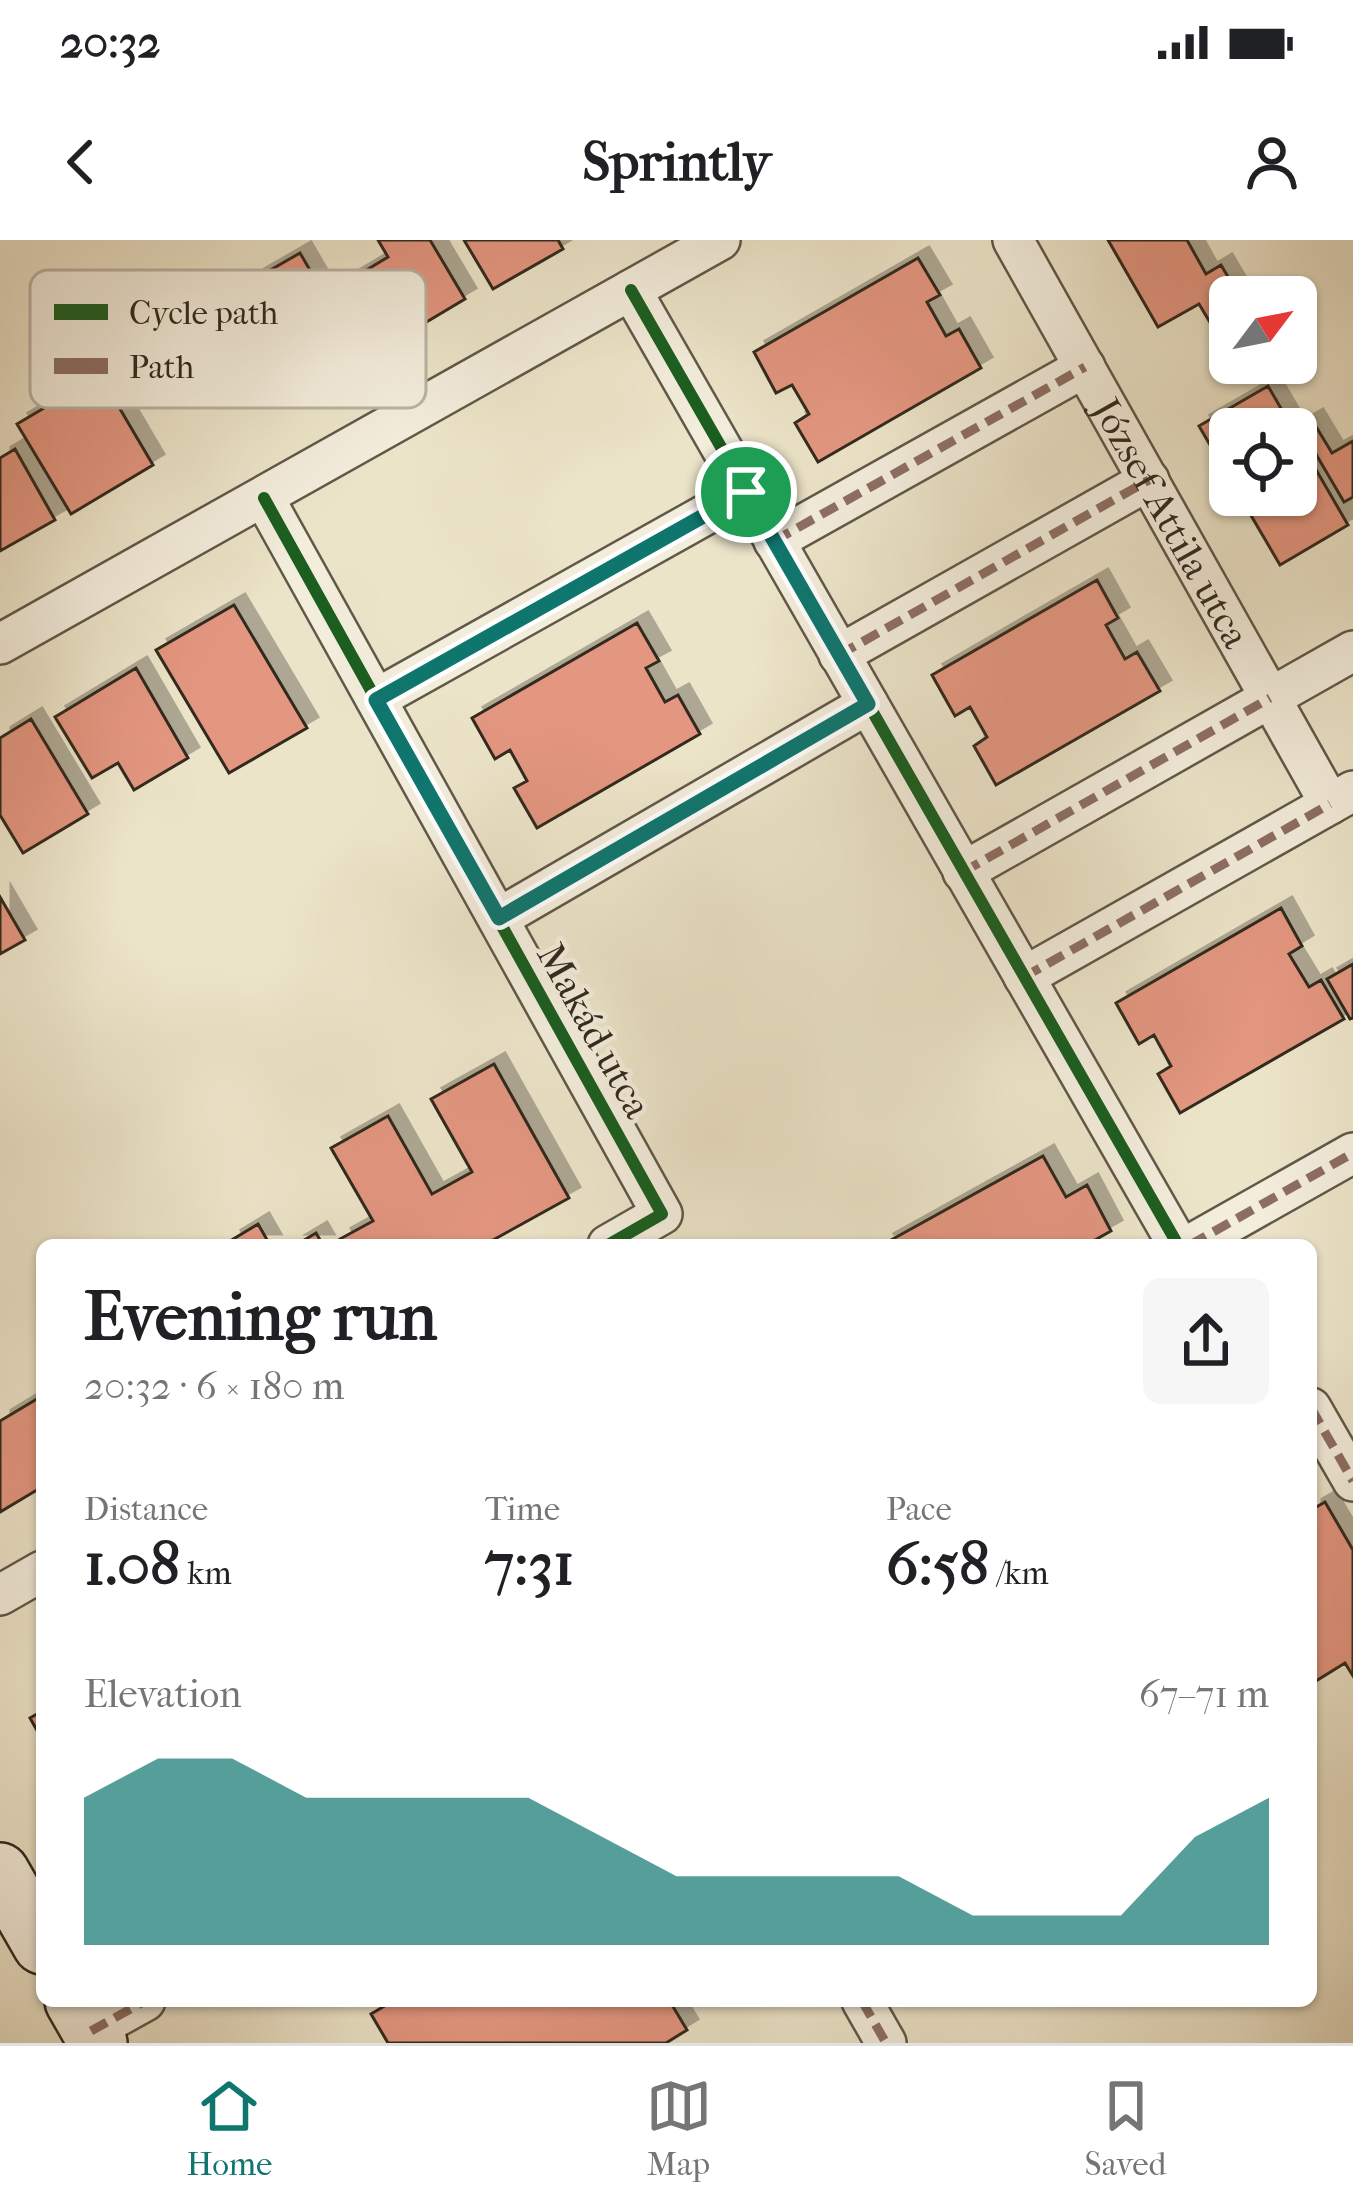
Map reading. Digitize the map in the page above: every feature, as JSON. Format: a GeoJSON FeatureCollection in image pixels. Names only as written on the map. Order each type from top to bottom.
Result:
{"type":"FeatureCollection","features":[{"type":"Feature","properties":{"kind":"street"},"geometry":{"type":"LineString","coordinates":[[426,406],[720,240]]}},
{"type":"Feature","properties":{"kind":"street","name":"József Attila utca"},"geometry":{"type":"LineString","coordinates":[[1013,240],[1270,698],[1342,798]]}},
{"type":"Feature","properties":{"kind":"street"},"geometry":{"type":"LineString","coordinates":[[631,290],[1175,1239]]}},
{"type":"Feature","properties":{"kind":"street"},"geometry":{"type":"LineString","coordinates":[[774,541],[1085,367]]}},
{"type":"Feature","properties":{"kind":"street"},"geometry":{"type":"LineString","coordinates":[[0,644],[423,408]]}},
{"type":"Feature","properties":{"kind":"street"},"geometry":{"type":"LineString","coordinates":[[839,655],[1149,480]]}},
{"type":"Feature","properties":{"kind":"street"},"geometry":{"type":"LineString","coordinates":[[376,700],[746,492]]}},
{"type":"Feature","properties":{"kind":"street","name":"Makád utca"},"geometry":{"type":"LineString","coordinates":[[264,498],[662,1214],[618,1239]]}},
{"type":"Feature","properties":{"kind":"street"},"geometry":{"type":"LineString","coordinates":[[963,872],[1353,651]]}},
{"type":"Feature","properties":{"kind":"street"},"geometry":{"type":"LineString","coordinates":[[499,918],[868,704]]}},
{"type":"Feature","properties":{"kind":"street"},"geometry":{"type":"LineString","coordinates":[[1024,977],[1342,798]]}},
{"type":"Feature","properties":{"kind":"street"},"geometry":{"type":"LineString","coordinates":[[1201,1239],[1353,1153]]}},
{"type":"Feature","properties":{"kind":"street"},"geometry":{"type":"LineString","coordinates":[[1317,1418],[1353,1481]]}},
{"type":"Feature","properties":{"kind":"street"},"geometry":{"type":"LineString","coordinates":[[0,1595],[36,1574]]}},
{"type":"Feature","properties":{"kind":"street"},"geometry":{"type":"LineString","coordinates":[[0,1871],[36,1934]]}},
{"type":"Feature","properties":{"kind":"street"},"geometry":{"type":"LineString","coordinates":[[88,2025],[131,2007]]}},
{"type":"Feature","properties":{"kind":"street"},"geometry":{"type":"LineString","coordinates":[[865,2007],[886,2043]]}},
{"type":"Feature","properties":{"kind":"building"},"geometry":{"type":"Polygon","coordinates":[[[378,240],[430,240],[465,299],[426,322],[426,270],[366,270],[388,257],[378,240]]]}},
{"type":"Feature","properties":{"kind":"building"},"geometry":{"type":"Polygon","coordinates":[[[464,240],[558,240],[563,249],[493,289],[464,240]]]}},
{"type":"Feature","properties":{"kind":"building"},"geometry":{"type":"Polygon","coordinates":[[[1108,240],[1187,240],[1206,274],[1221,265],[1228,276],[1209,276],[1209,321],[1199,304],[1158,327],[1108,240]]]}},
{"type":"Feature","properties":{"kind":"building"},"geometry":{"type":"Polygon","coordinates":[[[300,253],[310,270],[270,270],[300,253]]]}},
{"type":"Feature","properties":{"kind":"building"},"geometry":{"type":"Polygon","coordinates":[[[918,258],[940,295],[927,302],[946,336],[959,329],[981,368],[818,462],[795,423],[809,414],[792,385],[776,393],[754,352],[918,258]]]}},
{"type":"Feature","properties":{"kind":"building"},"geometry":{"type":"Polygon","coordinates":[[[1268,386],[1281,408],[1230,408],[1268,386]]]}},
{"type":"Feature","properties":{"kind":"building"},"geometry":{"type":"Polygon","coordinates":[[[44,408],[119,408],[153,465],[71,514],[17,424],[44,408]]]}},
{"type":"Feature","properties":{"kind":"building"},"geometry":{"type":"Polygon","coordinates":[[[1209,420],[1209,443],[1199,426],[1209,420]]]}},
{"type":"Feature","properties":{"kind":"building"},"geometry":{"type":"Polygon","coordinates":[[[1317,428],[1332,453],[1353,441],[1353,497],[1344,502],[1317,456],[1317,428]]]}},
{"type":"Feature","properties":{"kind":"building"},"geometry":{"type":"Polygon","coordinates":[[[15,449],[55,520],[0,551],[0,458],[15,449]]]}},
{"type":"Feature","properties":{"kind":"building"},"geometry":{"type":"Polygon","coordinates":[[[1317,471],[1348,525],[1280,565],[1251,516],[1317,516],[1317,471]]]}},
{"type":"Feature","properties":{"kind":"building"},"geometry":{"type":"Polygon","coordinates":[[[1097,580],[1118,618],[1106,625],[1125,659],[1137,652],[1160,691],[996,785],[974,746],[987,737],[970,707],[955,716],[932,675],[1097,580]]]}},
{"type":"Feature","properties":{"kind":"building"},"geometry":{"type":"Polygon","coordinates":[[[234,605],[307,728],[229,773],[156,650],[234,605]]]}},
{"type":"Feature","properties":{"kind":"building"},"geometry":{"type":"Polygon","coordinates":[[[637,623],[659,661],[646,668],[665,702],[678,695],[700,734],[537,828],[514,788],[527,781],[510,750],[495,759],[472,718],[637,623]]]}},
{"type":"Feature","properties":{"kind":"building"},"geometry":{"type":"Polygon","coordinates":[[[136,668],[188,758],[134,790],[118,763],[92,778],[55,717],[136,668]]]}},
{"type":"Feature","properties":{"kind":"building"},"geometry":{"type":"Polygon","coordinates":[[[31,719],[88,814],[23,853],[0,815],[0,738],[31,719]]]}},
{"type":"Feature","properties":{"kind":"building"},"geometry":{"type":"Polygon","coordinates":[[[0,897],[25,940],[0,954],[0,897]]]}},
{"type":"Feature","properties":{"kind":"building"},"geometry":{"type":"Polygon","coordinates":[[[1281,908],[1302,946],[1289,954],[1309,987],[1321,980],[1344,1019],[1180,1113],[1158,1074],[1171,1066],[1154,1035],[1139,1044],[1116,1003],[1281,908]]]}},
{"type":"Feature","properties":{"kind":"building"},"geometry":{"type":"Polygon","coordinates":[[[1353,964],[1353,1018],[1350,1019],[1327,979],[1353,964]]]}},
{"type":"Feature","properties":{"kind":"building"},"geometry":{"type":"Polygon","coordinates":[[[494,1064],[569,1198],[495,1239],[340,1239],[373,1221],[331,1148],[388,1116],[432,1194],[472,1172],[431,1099],[494,1064]]]}},
{"type":"Feature","properties":{"kind":"building"},"geometry":{"type":"Polygon","coordinates":[[[1043,1156],[1066,1197],[1087,1185],[1111,1231],[1097,1239],[893,1239],[1043,1156]]]}},
{"type":"Feature","properties":{"kind":"building"},"geometry":{"type":"Polygon","coordinates":[[[258,1224],[267,1239],[233,1239],[258,1224]]]}},
{"type":"Feature","properties":{"kind":"building"},"geometry":{"type":"Polygon","coordinates":[[[36,1400],[36,1491],[0,1512],[0,1421],[36,1400]]]}},
{"type":"Feature","properties":{"kind":"building"},"geometry":{"type":"Polygon","coordinates":[[[1325,1502],[1353,1550],[1353,1676],[1345,1663],[1317,1680],[1317,1507],[1325,1502]]]}},
{"type":"Feature","properties":{"kind":"building"},"geometry":{"type":"Polygon","coordinates":[[[383,2007],[673,2007],[687,2030],[666,2043],[388,2043],[371,2014],[383,2007]]]}},
{"type":"Feature","properties":{"kind":"marked path"},"geometry":{"type":"LineString","coordinates":[[774,541],[1085,367]]}},
{"type":"Feature","properties":{"kind":"marked path"},"geometry":{"type":"LineString","coordinates":[[839,655],[1149,480]]}},
{"type":"Feature","properties":{"kind":"marked path"},"geometry":{"type":"LineString","coordinates":[[376,699],[746,492]]}},
{"type":"Feature","properties":{"kind":"marked path"},"geometry":{"type":"LineString","coordinates":[[963,872],[1270,698]]}},
{"type":"Feature","properties":{"kind":"marked path"},"geometry":{"type":"LineString","coordinates":[[499,918],[868,704]]}},
{"type":"Feature","properties":{"kind":"marked path"},"geometry":{"type":"LineString","coordinates":[[1024,977],[1330,804]]}},
{"type":"Feature","properties":{"kind":"marked path"},"geometry":{"type":"LineString","coordinates":[[1201,1239],[1353,1153]]}},
{"type":"Feature","properties":{"kind":"marked path"},"geometry":{"type":"LineString","coordinates":[[1317,1418],[1353,1481]]}},
{"type":"Feature","properties":{"kind":"marked path"},"geometry":{"type":"LineString","coordinates":[[91,2031],[134,2007]]}},
{"type":"Feature","properties":{"kind":"marked path"},"geometry":{"type":"LineString","coordinates":[[865,2007],[886,2043]]}},
{"type":"Feature","properties":{"kind":"cycle path"},"geometry":{"type":"LineString","coordinates":[[631,290],[1175,1239]]}},
{"type":"Feature","properties":{"kind":"cycle path"},"geometry":{"type":"LineString","coordinates":[[264,498],[662,1214],[618,1239]]}},
{"type":"Feature","properties":{"kind":"route"},"geometry":{"type":"LineString","coordinates":[[746,492],[868,704],[499,918],[376,700],[746,492]]}}]}
